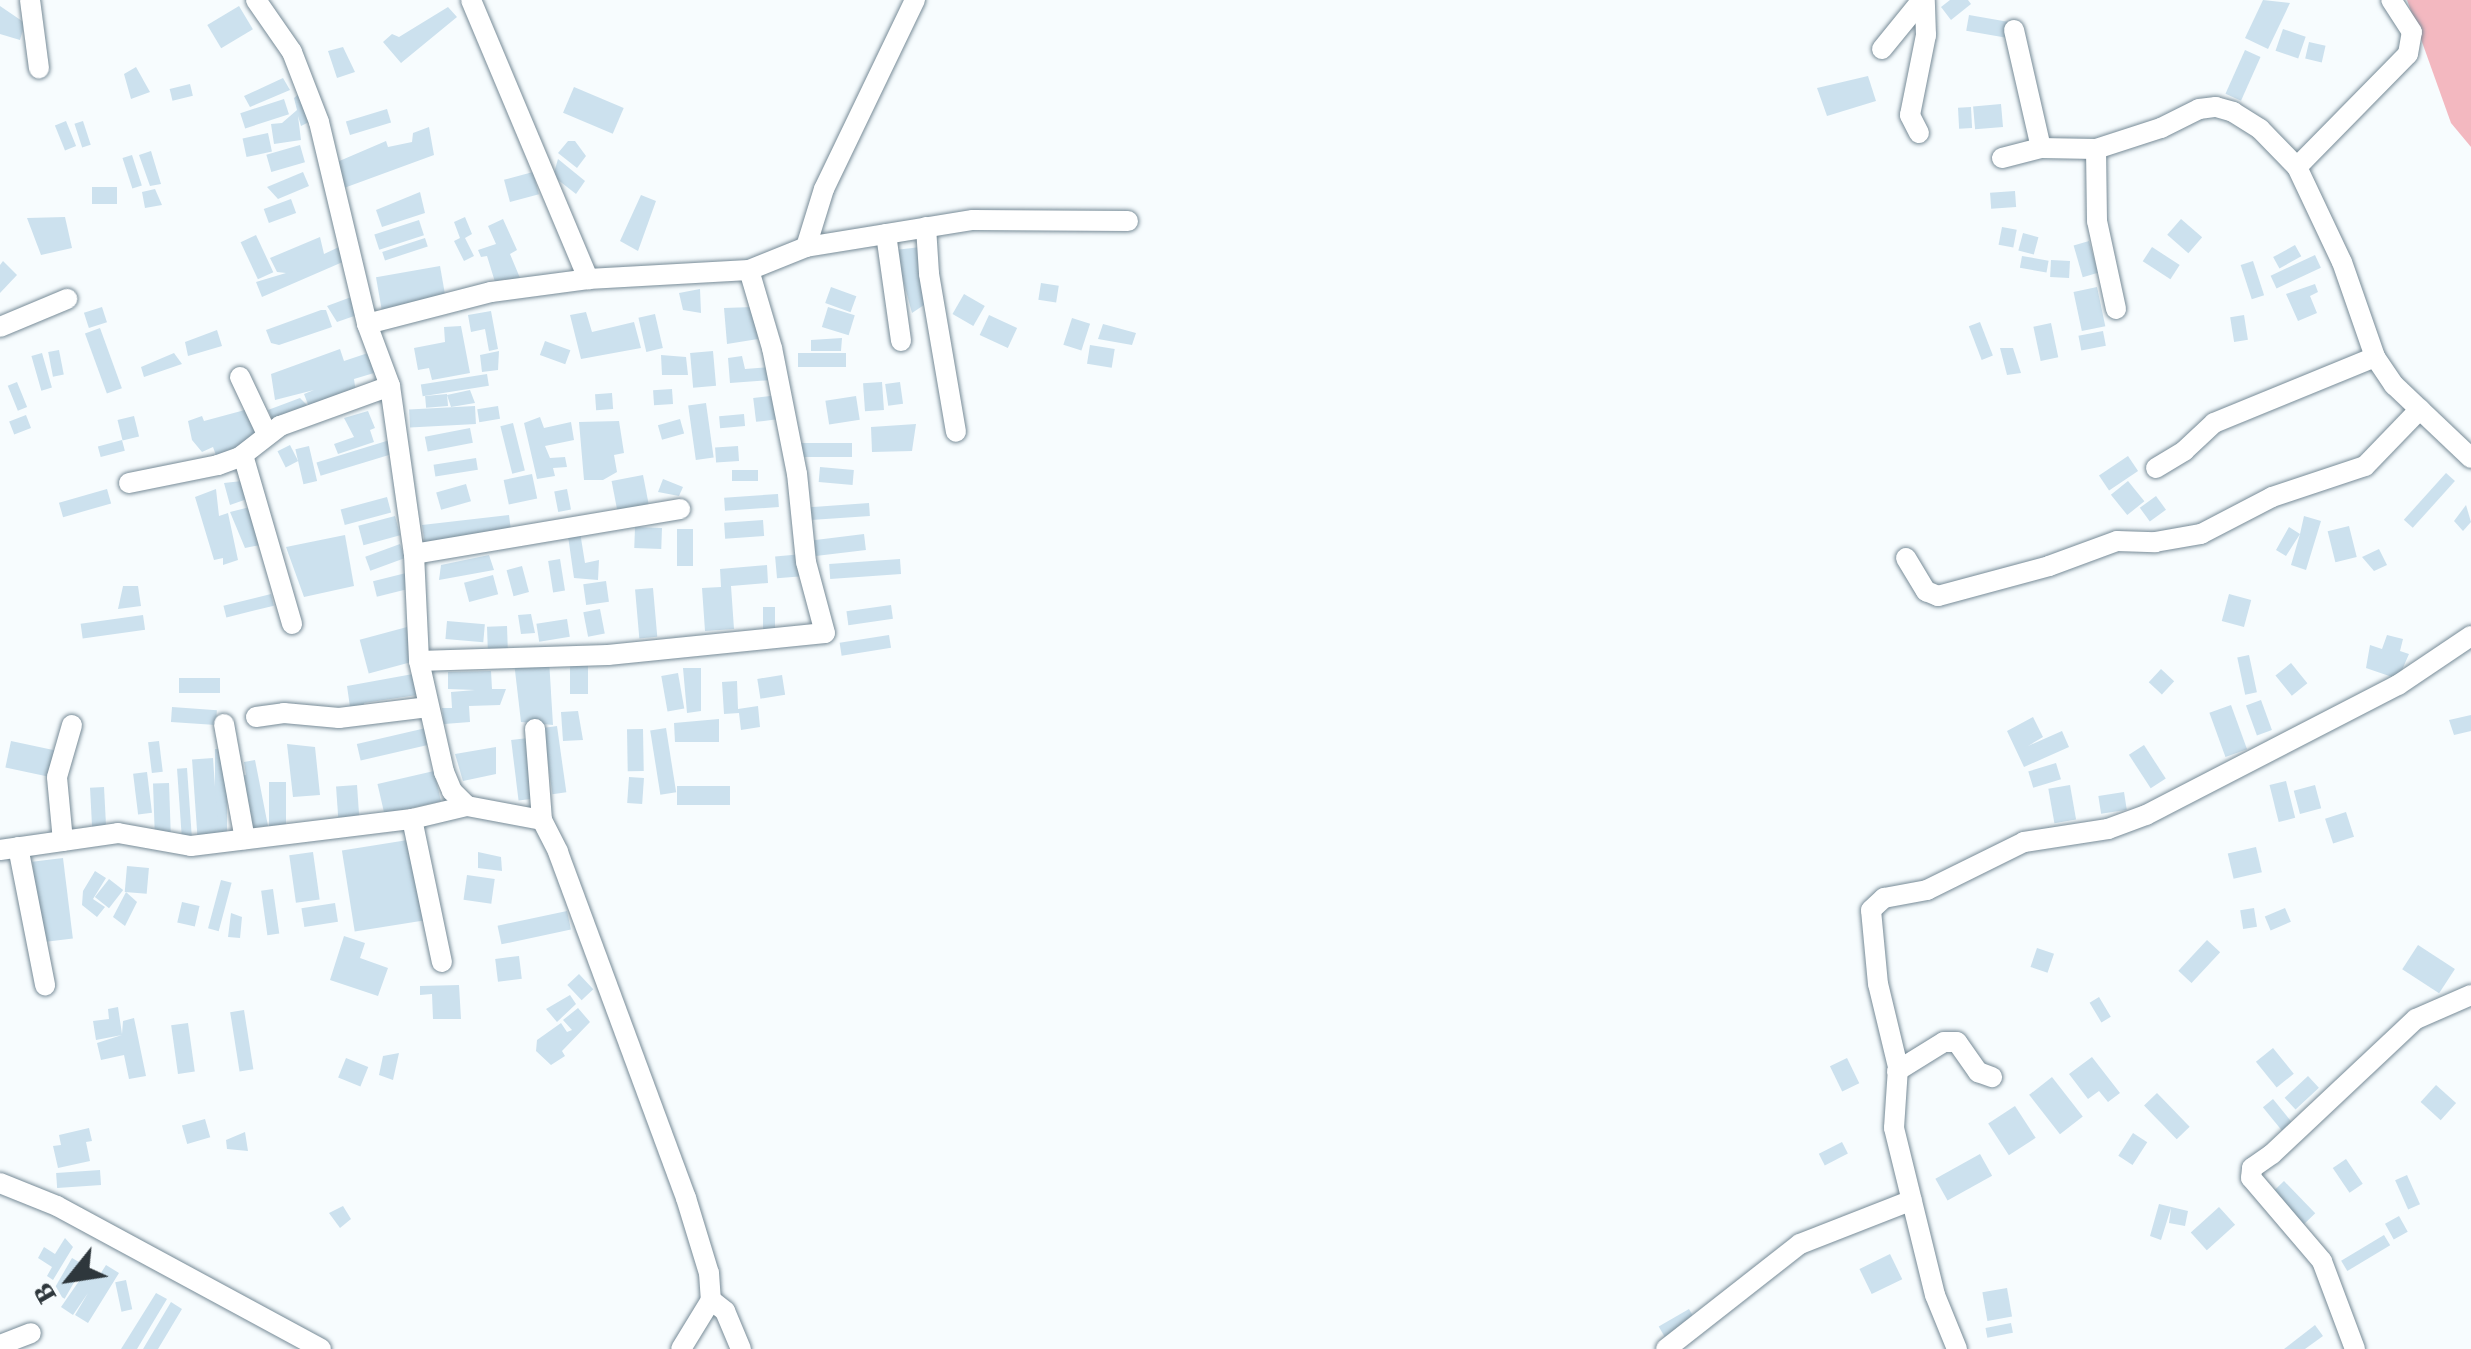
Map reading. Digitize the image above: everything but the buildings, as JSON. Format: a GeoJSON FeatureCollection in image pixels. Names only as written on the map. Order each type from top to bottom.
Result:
{"type":"FeatureCollection","features":[{"type":"Feature","properties":{"kind":"street"},"geometry":{"type":"LineString","coordinates":[[30,0],[39,42],[39,68]]}},
{"type":"Feature","properties":{"kind":"street"},"geometry":{"type":"LineString","coordinates":[[256,0],[292,52],[319,122],[368,324],[390,386],[414,554],[420,661],[428,706],[444,772],[452,792],[468,806]]}},
{"type":"Feature","properties":{"kind":"street"},"geometry":{"type":"LineString","coordinates":[[472,0],[588,279]]}},
{"type":"Feature","properties":{"kind":"street"},"geometry":{"type":"LineString","coordinates":[[806,248],[824,190],[915,0]]}},
{"type":"Feature","properties":{"kind":"street"},"geometry":{"type":"LineString","coordinates":[[1882,49],[1924,0]]}},
{"type":"Feature","properties":{"kind":"street"},"geometry":{"type":"LineString","coordinates":[[1918,132],[1910,115],[1926,35],[1924,0]]}},
{"type":"Feature","properties":{"kind":"street"},"geometry":{"type":"LineString","coordinates":[[2297,167],[2408,54],[2412,32],[2390,0]]}},
{"type":"Feature","properties":{"kind":"street"},"geometry":{"type":"LineString","coordinates":[[2014,30],[2040,148]]}},
{"type":"Feature","properties":{"kind":"street"},"geometry":{"type":"LineString","coordinates":[[2002,158],[2040,148],[2096,149],[2161,128],[2199,109],[2216,107],[2260,129],[2297,167],[2342,262],[2376,357],[2394,385],[2471,458]]}},
{"type":"Feature","properties":{"kind":"street"},"geometry":{"type":"LineString","coordinates":[[2096,149],[2097,221],[2116,309]]}},
{"type":"Feature","properties":{"kind":"street"},"geometry":{"type":"LineString","coordinates":[[368,324],[490,292],[588,279],[749,270],[806,248],[973,220],[1128,222]]}},
{"type":"Feature","properties":{"kind":"street"},"geometry":{"type":"LineString","coordinates":[[926,227],[929,274],[956,432]]}},
{"type":"Feature","properties":{"kind":"street"},"geometry":{"type":"LineString","coordinates":[[886,234],[901,341]]}},
{"type":"Feature","properties":{"kind":"street"},"geometry":{"type":"LineString","coordinates":[[420,661],[608,655],[826,632],[806,562],[796,474],[772,348],[749,270]]}},
{"type":"Feature","properties":{"kind":"street"},"geometry":{"type":"LineString","coordinates":[[0,327],[67,299]]}},
{"type":"Feature","properties":{"kind":"street"},"geometry":{"type":"LineString","coordinates":[[2156,468],[2214,423],[2376,357]]}},
{"type":"Feature","properties":{"kind":"street"},"geometry":{"type":"LineString","coordinates":[[240,377],[267,434]]}},
{"type":"Feature","properties":{"kind":"street"},"geometry":{"type":"LineString","coordinates":[[129,483],[218,466],[243,454],[267,434],[390,386]]}},
{"type":"Feature","properties":{"kind":"street"},"geometry":{"type":"LineString","coordinates":[[1906,558],[1926,591],[1938,596],[2050,566],[2117,542],[2155,542],[2201,534],[2272,497],[2364,466],[2420,409]]}},
{"type":"Feature","properties":{"kind":"street"},"geometry":{"type":"LineString","coordinates":[[243,454],[292,624]]}},
{"type":"Feature","properties":{"kind":"street"},"geometry":{"type":"LineString","coordinates":[[414,554],[680,509]]}},
{"type":"Feature","properties":{"kind":"street"},"geometry":{"type":"LineString","coordinates":[[1956,1349],[1935,1295],[1894,1128],[1898,1071],[1870,933],[1871,910],[1895,895],[1926,890],[2024,842],[2108,830],[2146,815],[2398,685],[2471,636]]}},
{"type":"Feature","properties":{"kind":"street"},"geometry":{"type":"LineString","coordinates":[[256,717],[284,713],[339,718],[428,706]]}},
{"type":"Feature","properties":{"kind":"street"},"geometry":{"type":"LineString","coordinates":[[224,724],[245,839]]}},
{"type":"Feature","properties":{"kind":"street"},"geometry":{"type":"LineString","coordinates":[[63,841],[57,777],[72,725]]}},
{"type":"Feature","properties":{"kind":"street"},"geometry":{"type":"LineString","coordinates":[[535,729],[542,820],[686,1198],[709,1273],[711,1300],[681,1349]]}},
{"type":"Feature","properties":{"kind":"street"},"geometry":{"type":"LineString","coordinates":[[45,985],[9,849],[118,832],[192,846],[412,819],[468,806],[542,820]]}},
{"type":"Feature","properties":{"kind":"street"},"geometry":{"type":"LineString","coordinates":[[412,819],[442,962]]}},
{"type":"Feature","properties":{"kind":"street"},"geometry":{"type":"LineString","coordinates":[[2355,1349],[2322,1260],[2251,1178],[2252,1168],[2272,1154],[2416,1018],[2471,995]]}},
{"type":"Feature","properties":{"kind":"street"},"geometry":{"type":"LineString","coordinates":[[1898,1071],[1944,1042],[1957,1042],[1978,1072],[1992,1076]]}},
{"type":"Feature","properties":{"kind":"street"},"geometry":{"type":"LineString","coordinates":[[0,1183],[57,1206],[320,1349]]}},
{"type":"Feature","properties":{"kind":"street"},"geometry":{"type":"LineString","coordinates":[[1666,1349],[1800,1244],[1912,1200]]}},
{"type":"Feature","properties":{"kind":"street"},"geometry":{"type":"LineString","coordinates":[[711,1300],[725,1311],[741,1349]]}},
{"type":"Feature","properties":{"kind":"street"},"geometry":{"type":"LineString","coordinates":[[0,1345],[31,1333]]}},
{"type":"Feature","properties":{"kind":"shaded area"},"geometry":{"type":"Polygon","coordinates":[[[2407,0],[2471,0],[2471,147],[2451,123],[2407,0]]]}}]}
